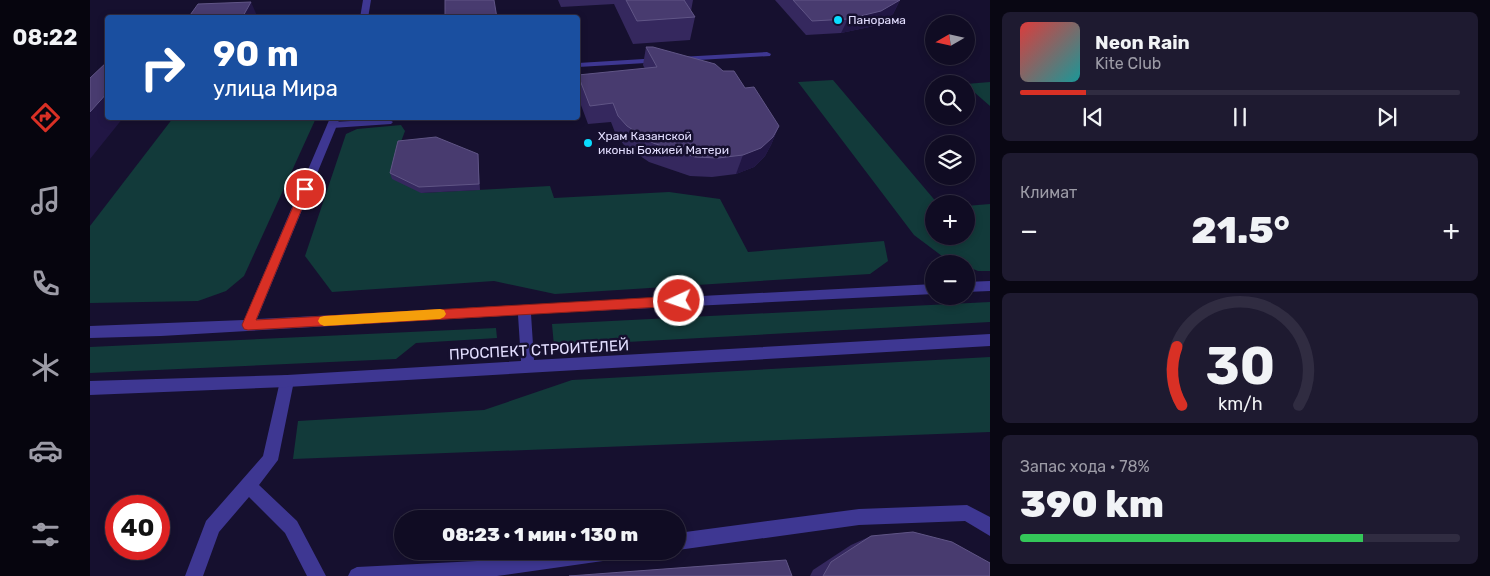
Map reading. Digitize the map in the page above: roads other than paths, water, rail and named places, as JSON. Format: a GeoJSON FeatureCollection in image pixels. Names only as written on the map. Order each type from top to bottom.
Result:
{"type":"FeatureCollection","features":[{"type":"Feature","properties":{"kind":"street"},"geometry":{"type":"LineString","coordinates":[[364,15],[367,0]]}},
{"type":"Feature","properties":{"kind":"street"},"geometry":{"type":"LineString","coordinates":[[580,65],[767,54]]}},
{"type":"Feature","properties":{"kind":"street"},"geometry":{"type":"LineString","coordinates":[[248,325],[334,121],[388,122]]}},
{"type":"Feature","properties":{"kind":"street"},"geometry":{"type":"LineString","coordinates":[[975,287],[990,286]]}},
{"type":"Feature","properties":{"kind":"street"},"geometry":{"type":"LineString","coordinates":[[90,332],[925,288]]}},
{"type":"Feature","properties":{"kind":"street"},"geometry":{"type":"LineString","coordinates":[[524,309],[528,367]]}},
{"type":"Feature","properties":{"kind":"street","name":"ПРОСПЕКТ СТРОИТЕЛЕЙ"},"geometry":{"type":"LineString","coordinates":[[90,388],[287,381],[990,340]]}},
{"type":"Feature","properties":{"kind":"street"},"geometry":{"type":"LineString","coordinates":[[194,576],[212,528],[270,460],[287,381]]}},
{"type":"Feature","properties":{"kind":"street"},"geometry":{"type":"LineString","coordinates":[[248,485],[292,527],[317,576]]}},
{"type":"Feature","properties":{"kind":"street"},"geometry":{"type":"LineString","coordinates":[[686,541],[859,517],[967,513],[990,527]]}},
{"type":"Feature","properties":{"kind":"street"},"geometry":{"type":"LineString","coordinates":[[357,576],[477,570],[547,560]]}},
{"type":"Feature","properties":{"kind":"place","name":"Панорама"},"geometry":{"type":"Point","coordinates":[838,20]}},
{"type":"Feature","properties":{"kind":"place","name":"Храм Казанской иконы Божией Матери"},"geometry":{"type":"Point","coordinates":[588,143]}}]}
